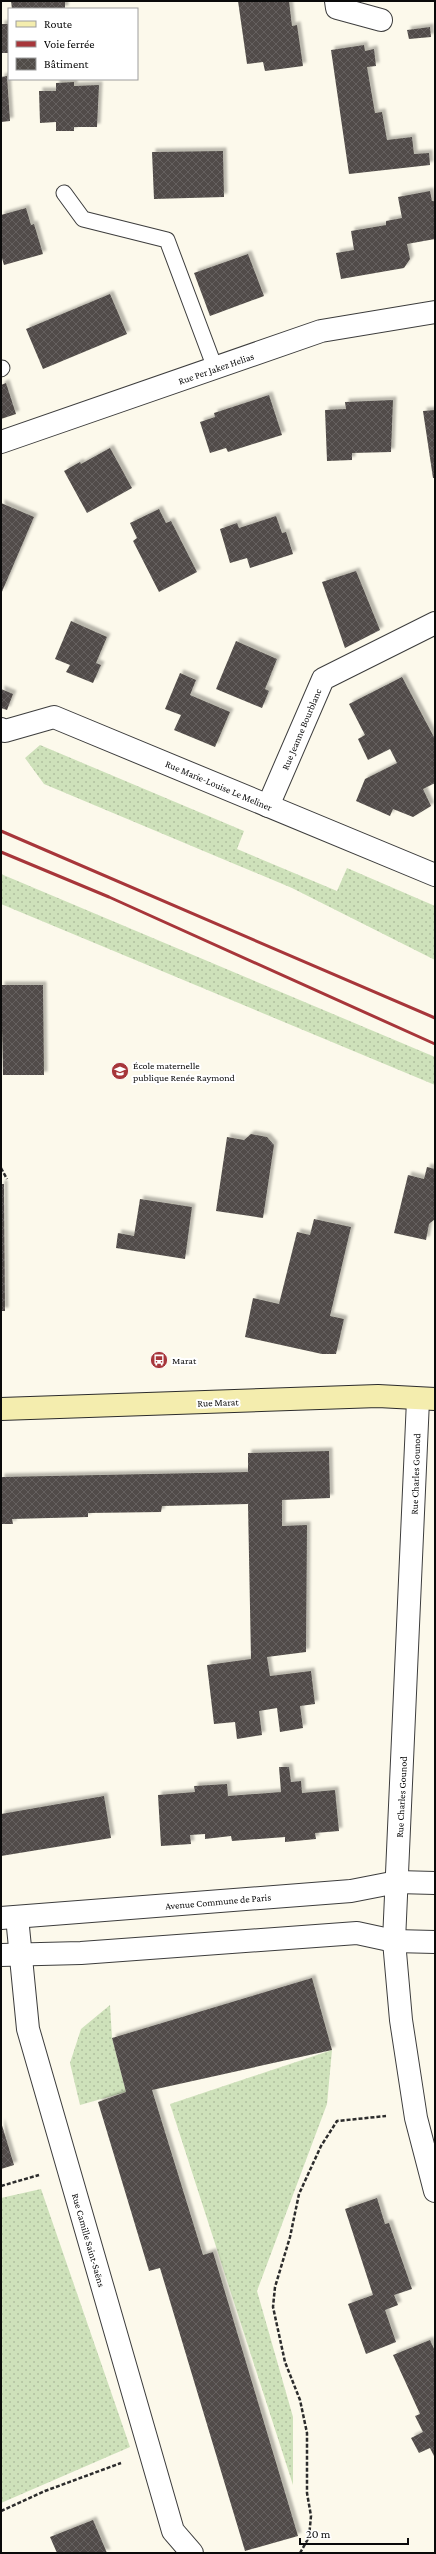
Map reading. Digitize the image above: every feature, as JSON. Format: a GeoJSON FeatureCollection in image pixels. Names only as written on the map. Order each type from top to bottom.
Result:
{"type":"FeatureCollection","features":[{"type":"Feature","properties":{"kind":"main road","name":"Rue Marat"},"geometry":{"type":"LineString","coordinates":[[1,1409],[378,1396],[427,1400]]}},
{"type":"Feature","properties":{"kind":"street"},"geometry":{"type":"LineString","coordinates":[[336,1],[337,8],[380,20]]}},
{"type":"Feature","properties":{"kind":"street","name":"Rue Per Jakez Helias"},"geometry":{"type":"LineString","coordinates":[[1,442],[321,331],[435,312]]}},
{"type":"Feature","properties":{"kind":"street","name":"Rue Jeanne Bourblanc"},"geometry":{"type":"LineString","coordinates":[[268,806],[323,679],[435,624]]}},
{"type":"Feature","properties":{"kind":"street","name":"Rue Marie-Louise Le Meliner"},"geometry":{"type":"LineString","coordinates":[[1,729],[5,731],[54,716],[435,875]]}},
{"type":"Feature","properties":{"kind":"street","name":"Rue Charles Gounod"},"geometry":{"type":"LineString","coordinates":[[427,1400],[394,1941],[401,2020],[416,2118],[435,2191]]}},
{"type":"Feature","properties":{"kind":"street","name":"Avenue Commune de Paris"},"geometry":{"type":"LineString","coordinates":[[9,1918],[351,1891],[397,1882],[435,1883]]}},
{"type":"Feature","properties":{"kind":"street","name":"Rue Camille Saint-Saëns"},"geometry":{"type":"LineString","coordinates":[[9,1918],[10,1954],[28,2029],[173,2531],[192,2553]]}},
{"type":"Feature","properties":{"kind":"street"},"geometry":{"type":"LineString","coordinates":[[10,1954],[81,1953],[357,1933],[394,1941],[435,1942]]}},
{"type":"Feature","properties":{"kind":"lane"},"geometry":{"type":"LineString","coordinates":[[64,193],[83,219],[167,240],[215,368]]}},
{"type":"Feature","properties":{"kind":"path"},"geometry":{"type":"LineString","coordinates":[[1,1168],[7,1179]]}},
{"type":"Feature","properties":{"kind":"path"},"geometry":{"type":"LineString","coordinates":[[300,2553],[309,2537],[311,2516],[307,2493],[307,2433],[300,2400],[285,2362],[273,2307],[274,2287],[290,2237],[299,2194],[321,2146],[337,2121],[384,2116],[416,2118]]}},
{"type":"Feature","properties":{"kind":"path"},"geometry":{"type":"LineString","coordinates":[[1,2186],[68,2167]]}},
{"type":"Feature","properties":{"kind":"path"},"geometry":{"type":"LineString","coordinates":[[1,2511],[45,2491],[150,2452]]}},
{"type":"Feature","properties":{"kind":"green space"},"geometry":{"type":"Polygon","coordinates":[[[40,745],[244,831],[237,849],[337,891],[347,868],[435,906],[435,960],[292,888],[44,784],[25,758],[40,745]]]}},
{"type":"Feature","properties":{"kind":"green space"},"geometry":{"type":"Polygon","coordinates":[[[1,874],[435,1057],[435,1085],[1,904],[1,874]]]}},
{"type":"Feature","properties":{"kind":"green space"},"geometry":{"type":"Polygon","coordinates":[[[110,2005],[112,2038],[126,2092],[80,2105],[70,2063],[81,2029],[110,2005]]]}},
{"type":"Feature","properties":{"kind":"green space"},"geometry":{"type":"Polygon","coordinates":[[[332,2050],[327,2104],[257,2291],[293,2417],[293,2485],[170,2104],[332,2050]]]}},
{"type":"Feature","properties":{"kind":"green space"},"geometry":{"type":"Polygon","coordinates":[[[41,2189],[130,2447],[1,2503],[1,2198],[41,2189]]]}},
{"type":"Feature","properties":{"kind":"building"},"geometry":{"type":"Polygon","coordinates":[[[11,1],[65,1],[65,8],[12,8],[11,1]]]}},
{"type":"Feature","properties":{"kind":"building"},"geometry":{"type":"Polygon","coordinates":[[[238,1],[289,1],[292,26],[297,25],[303,66],[265,71],[263,62],[247,64],[238,1]]]}},
{"type":"Feature","properties":{"kind":"building"},"geometry":{"type":"Polygon","coordinates":[[[1,24],[8,24],[8,53],[1,53],[1,24]]]}},
{"type":"Feature","properties":{"kind":"building"},"geometry":{"type":"Polygon","coordinates":[[[430,27],[431,37],[409,39],[407,30],[430,27]]]}},
{"type":"Feature","properties":{"kind":"building"},"geometry":{"type":"Polygon","coordinates":[[[364,45],[365,51],[374,49],[376,66],[367,67],[375,113],[382,112],[387,140],[412,137],[414,154],[429,153],[430,165],[349,174],[331,50],[364,45]]]}},
{"type":"Feature","properties":{"kind":"building"},"geometry":{"type":"Polygon","coordinates":[[[7,76],[10,121],[1,122],[1,77],[7,76]]]}},
{"type":"Feature","properties":{"kind":"building"},"geometry":{"type":"Polygon","coordinates":[[[74,82],[74,86],[99,85],[97,127],[74,127],[74,131],[56,131],[56,122],[40,123],[39,91],[56,91],[56,83],[74,82]]]}},
{"type":"Feature","properties":{"kind":"building"},"geometry":{"type":"Polygon","coordinates":[[[223,151],[224,197],[154,199],[152,152],[223,151]]]}},
{"type":"Feature","properties":{"kind":"building"},"geometry":{"type":"Polygon","coordinates":[[[430,191],[432,201],[435,201],[435,239],[407,244],[410,259],[404,268],[341,279],[336,253],[354,250],[351,231],[386,225],[386,221],[402,218],[398,197],[430,191]]]}},
{"type":"Feature","properties":{"kind":"building"},"geometry":{"type":"Polygon","coordinates":[[[26,208],[31,225],[34,224],[43,254],[4,265],[1,255],[1,215],[26,208]]]}},
{"type":"Feature","properties":{"kind":"building"},"geometry":{"type":"Polygon","coordinates":[[[248,254],[264,296],[210,316],[194,273],[248,254]]]}},
{"type":"Feature","properties":{"kind":"building"},"geometry":{"type":"Polygon","coordinates":[[[110,294],[127,334],[43,369],[26,329],[110,294]]]}},
{"type":"Feature","properties":{"kind":"building"},"geometry":{"type":"Polygon","coordinates":[[[6,383],[16,414],[1,419],[1,385],[6,383]]]}},
{"type":"Feature","properties":{"kind":"building"},"geometry":{"type":"Polygon","coordinates":[[[269,395],[282,435],[228,452],[226,448],[210,453],[200,422],[215,417],[214,413],[269,395]]]}},
{"type":"Feature","properties":{"kind":"building"},"geometry":{"type":"Polygon","coordinates":[[[393,400],[391,452],[352,453],[352,460],[327,461],[325,410],[346,409],[345,402],[393,400]]]}},
{"type":"Feature","properties":{"kind":"building"},"geometry":{"type":"Polygon","coordinates":[[[435,410],[435,478],[433,478],[423,411],[435,410]]]}},
{"type":"Feature","properties":{"kind":"building"},"geometry":{"type":"Polygon","coordinates":[[[110,448],[132,488],[87,513],[64,471],[80,462],[81,464],[110,448]]]}},
{"type":"Feature","properties":{"kind":"building"},"geometry":{"type":"Polygon","coordinates":[[[1,503],[34,517],[1,594],[1,503]]]}},
{"type":"Feature","properties":{"kind":"building"},"geometry":{"type":"Polygon","coordinates":[[[159,509],[166,523],[171,521],[197,572],[159,592],[133,541],[137,538],[130,523],[159,509]]]}},
{"type":"Feature","properties":{"kind":"building"},"geometry":{"type":"Polygon","coordinates":[[[276,516],[282,533],[286,532],[293,554],[250,568],[247,558],[230,563],[220,529],[237,523],[239,528],[276,516]]]}},
{"type":"Feature","properties":{"kind":"building"},"geometry":{"type":"Polygon","coordinates":[[[356,571],[380,630],[345,648],[322,582],[356,571]]]}},
{"type":"Feature","properties":{"kind":"building"},"geometry":{"type":"Polygon","coordinates":[[[71,621],[107,637],[96,663],[101,665],[93,683],[66,672],[70,665],[55,659],[71,621]]]}},
{"type":"Feature","properties":{"kind":"building"},"geometry":{"type":"Polygon","coordinates":[[[236,641],[277,659],[265,689],[269,691],[262,708],[216,689],[236,641]]]}},
{"type":"Feature","properties":{"kind":"building"},"geometry":{"type":"Polygon","coordinates":[[[180,673],[196,680],[190,695],[230,712],[215,747],[174,730],[181,715],[165,709],[180,673]]]}},
{"type":"Feature","properties":{"kind":"building"},"geometry":{"type":"Polygon","coordinates":[[[402,677],[435,739],[435,783],[423,789],[431,806],[413,817],[393,809],[390,816],[356,801],[365,779],[397,763],[390,749],[368,760],[358,739],[365,735],[349,704],[402,677]]]}},
{"type":"Feature","properties":{"kind":"building"},"geometry":{"type":"Polygon","coordinates":[[[1,689],[13,694],[7,710],[1,708],[1,689]]]}},
{"type":"Feature","properties":{"kind":"building"},"geometry":{"type":"Polygon","coordinates":[[[1,985],[43,985],[44,1075],[3,1075],[1,985]]]}},
{"type":"Feature","properties":{"kind":"building"},"geometry":{"type":"Polygon","coordinates":[[[251,1134],[267,1137],[274,1145],[263,1218],[216,1211],[227,1137],[244,1140],[251,1134]]]}},
{"type":"Feature","properties":{"kind":"building"},"geometry":{"type":"Polygon","coordinates":[[[427,1167],[435,1169],[435,1219],[429,1224],[426,1240],[394,1233],[408,1175],[424,1179],[427,1167]]]}},
{"type":"Feature","properties":{"kind":"building"},"geometry":{"type":"Polygon","coordinates":[[[1,1184],[4,1184],[5,1311],[1,1311],[1,1184]]]}},
{"type":"Feature","properties":{"kind":"building"},"geometry":{"type":"Polygon","coordinates":[[[140,1199],[192,1207],[185,1259],[116,1248],[118,1233],[134,1236],[140,1199]]]}},
{"type":"Feature","properties":{"kind":"building"},"geometry":{"type":"Polygon","coordinates":[[[314,1219],[351,1227],[330,1316],[344,1319],[336,1354],[322,1354],[245,1337],[253,1298],[279,1304],[297,1232],[310,1235],[314,1219]]]}},
{"type":"Feature","properties":{"kind":"building"},"geometry":{"type":"Polygon","coordinates":[[[329,1451],[330,1498],[282,1500],[282,1526],[307,1525],[306,1652],[267,1657],[270,1676],[311,1671],[315,1704],[300,1706],[303,1728],[280,1732],[277,1708],[259,1711],[262,1735],[237,1739],[235,1722],[214,1724],[207,1665],[251,1659],[248,1504],[162,1506],[161,1512],[88,1513],[88,1517],[12,1519],[13,1524],[1,1524],[1,1477],[248,1472],[248,1453],[329,1451]]]}},
{"type":"Feature","properties":{"kind":"building"},"geometry":{"type":"Polygon","coordinates":[[[279,1767],[289,1767],[291,1782],[301,1781],[302,1793],[335,1790],[339,1831],[315,1833],[316,1839],[285,1842],[285,1837],[232,1841],[231,1836],[205,1839],[205,1834],[190,1835],[191,1844],[161,1846],[158,1795],[195,1792],[194,1786],[227,1784],[228,1796],[281,1792],[279,1767]]]}},
{"type":"Feature","properties":{"kind":"building"},"geometry":{"type":"Polygon","coordinates":[[[104,1796],[111,1838],[1,1856],[1,1814],[104,1796]]]}},
{"type":"Feature","properties":{"kind":"building"},"geometry":{"type":"Polygon","coordinates":[[[312,1978],[332,2050],[152,2090],[203,2255],[213,2252],[298,2536],[245,2551],[160,2268],[149,2271],[98,2102],[126,2092],[112,2038],[312,1978]]]}},
{"type":"Feature","properties":{"kind":"building"},"geometry":{"type":"Polygon","coordinates":[[[1,2122],[14,2165],[1,2169],[1,2122]]]}},
{"type":"Feature","properties":{"kind":"building"},"geometry":{"type":"Polygon","coordinates":[[[377,2198],[385,2224],[389,2223],[412,2289],[394,2295],[398,2305],[385,2310],[396,2342],[366,2354],[348,2304],[373,2295],[345,2209],[377,2198]]]}},
{"type":"Feature","properties":{"kind":"building"},"geometry":{"type":"Polygon","coordinates":[[[430,2340],[435,2351],[435,2458],[430,2448],[419,2453],[411,2438],[423,2432],[415,2416],[420,2414],[393,2355],[430,2340]]]}},
{"type":"Feature","properties":{"kind":"building"},"geometry":{"type":"Polygon","coordinates":[[[93,2520],[107,2553],[57,2553],[50,2537],[93,2520]]]}},
{"type":"Feature","properties":{"kind":"railway"},"geometry":{"type":"LineString","coordinates":[[1,831],[435,1018]]}},
{"type":"Feature","properties":{"kind":"railway"},"geometry":{"type":"LineString","coordinates":[[1,852],[109,897],[435,1044]]}},
{"type":"Feature","properties":{"kind":"place","name":"École maternelle publique Renée Raymond"},"geometry":{"type":"Point","coordinates":[120,1071]}},
{"type":"Feature","properties":{"kind":"place","name":"Marat"},"geometry":{"type":"Point","coordinates":[159,1360]}}]}
